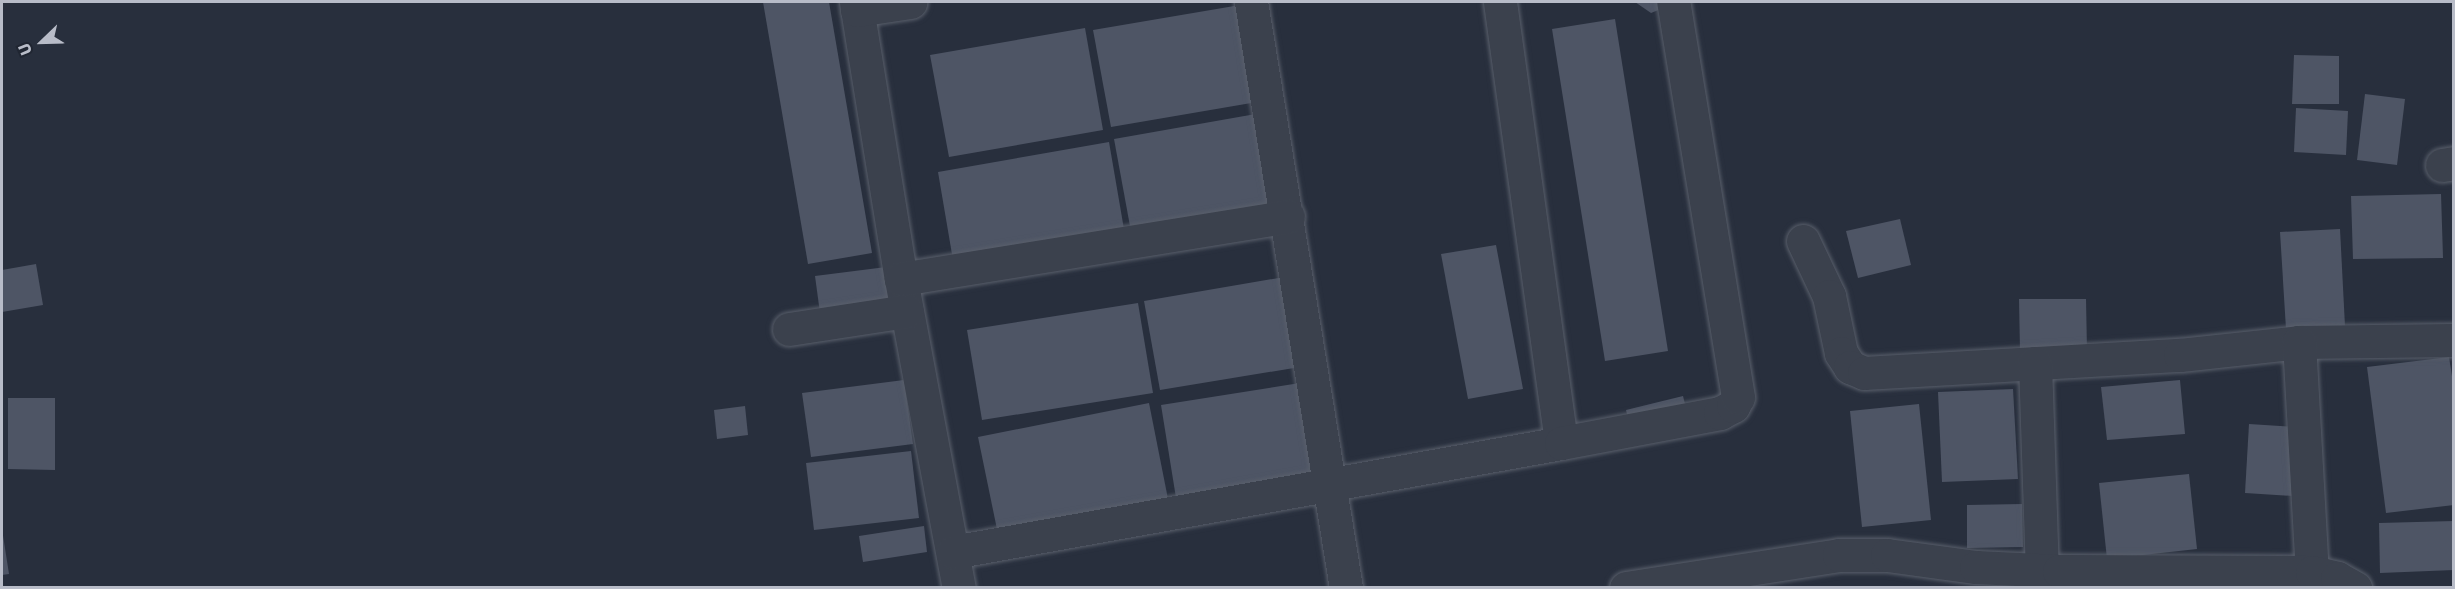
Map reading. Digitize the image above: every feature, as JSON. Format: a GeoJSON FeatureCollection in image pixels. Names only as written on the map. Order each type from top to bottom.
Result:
{"type":"FeatureCollection","features":[{"type":"Feature","properties":{"kind":"street"},"geometry":{"type":"LineString","coordinates":[[910,2],[857,6],[901,279],[959,588]]}},
{"type":"Feature","properties":{"kind":"street"},"geometry":{"type":"LineString","coordinates":[[1251,2],[1288,216],[1346,588]]}},
{"type":"Feature","properties":{"kind":"street"},"geometry":{"type":"LineString","coordinates":[[1500,2],[1561,443]]}},
{"type":"Feature","properties":{"kind":"street"},"geometry":{"type":"LineString","coordinates":[[953,552],[1561,443],[1720,413],[1733,406],[1738,397],[1673,2]]}},
{"type":"Feature","properties":{"kind":"street"},"geometry":{"type":"LineString","coordinates":[[901,279],[1288,216]]}},
{"type":"Feature","properties":{"kind":"street"},"geometry":{"type":"LineString","coordinates":[[1803,242],[1829,296],[1841,353],[1850,367],[1864,373],[2035,363],[2299,342],[2454,340]]}},
{"type":"Feature","properties":{"kind":"street"},"geometry":{"type":"LineString","coordinates":[[789,329],[907,311]]}},
{"type":"Feature","properties":{"kind":"street"},"geometry":{"type":"LineString","coordinates":[[2299,342],[2312,572]]}},
{"type":"Feature","properties":{"kind":"street"},"geometry":{"type":"LineString","coordinates":[[2035,363],[2054,576]]}},
{"type":"Feature","properties":{"kind":"street"},"geometry":{"type":"LineString","coordinates":[[1626,588],[1839,555],[1887,555],[2054,576],[2312,572],[2337,578],[2355,588]]}},
{"type":"Feature","properties":{"kind":"building"},"geometry":{"type":"Polygon","coordinates":[[[763,2],[829,2],[872,253],[808,264],[763,2]]]}},
{"type":"Feature","properties":{"kind":"building"},"geometry":{"type":"Polygon","coordinates":[[[1635,2],[1663,2],[1661,9],[1651,13],[1635,2]]]}},
{"type":"Feature","properties":{"kind":"building"},"geometry":{"type":"Polygon","coordinates":[[[1246,4],[1263,101],[1111,127],[1093,30],[1246,4]]]}},
{"type":"Feature","properties":{"kind":"building"},"geometry":{"type":"Polygon","coordinates":[[[1615,19],[1668,351],[1605,361],[1552,29],[1615,19]]]}},
{"type":"Feature","properties":{"kind":"building"},"geometry":{"type":"Polygon","coordinates":[[[1085,28],[1103,130],[949,157],[930,55],[1085,28]]]}},
{"type":"Feature","properties":{"kind":"building"},"geometry":{"type":"Polygon","coordinates":[[[2294,55],[2339,56],[2339,104],[2292,104],[2294,55]]]}},
{"type":"Feature","properties":{"kind":"building"},"geometry":{"type":"Polygon","coordinates":[[[2365,94],[2405,99],[2397,165],[2357,160],[2365,94]]]}},
{"type":"Feature","properties":{"kind":"building"},"geometry":{"type":"Polygon","coordinates":[[[2296,108],[2348,111],[2346,155],[2294,152],[2296,108]]]}},
{"type":"Feature","properties":{"kind":"building"},"geometry":{"type":"Polygon","coordinates":[[[1267,112],[1285,210],[1132,237],[1114,139],[1267,112]]]}},
{"type":"Feature","properties":{"kind":"building"},"geometry":{"type":"Polygon","coordinates":[[[1109,142],[1125,235],[954,266],[938,172],[1109,142]]]}},
{"type":"Feature","properties":{"kind":"building"},"geometry":{"type":"Polygon","coordinates":[[[2441,194],[2443,258],[2353,259],[2351,196],[2441,194]]]}},
{"type":"Feature","properties":{"kind":"building"},"geometry":{"type":"Polygon","coordinates":[[[1900,219],[1911,265],[1858,278],[1846,231],[1900,219]]]}},
{"type":"Feature","properties":{"kind":"building"},"geometry":{"type":"Polygon","coordinates":[[[2340,229],[2345,326],[2286,329],[2280,232],[2340,229]]]}},
{"type":"Feature","properties":{"kind":"building"},"geometry":{"type":"Polygon","coordinates":[[[1496,245],[1523,389],[1468,399],[1441,254],[1496,245]]]}},
{"type":"Feature","properties":{"kind":"building"},"geometry":{"type":"Polygon","coordinates":[[[36,264],[43,305],[2,312],[2,270],[36,264]]]}},
{"type":"Feature","properties":{"kind":"building"},"geometry":{"type":"Polygon","coordinates":[[[894,266],[899,302],[820,313],[815,276],[894,266]]]}},
{"type":"Feature","properties":{"kind":"building"},"geometry":{"type":"Polygon","coordinates":[[[1290,276],[1306,366],[1160,390],[1144,301],[1290,276]]]}},
{"type":"Feature","properties":{"kind":"building"},"geometry":{"type":"Polygon","coordinates":[[[2019,299],[2086,299],[2087,351],[2020,351],[2019,299]]]}},
{"type":"Feature","properties":{"kind":"building"},"geometry":{"type":"Polygon","coordinates":[[[1138,303],[1153,393],[982,420],[967,330],[1138,303]]]}},
{"type":"Feature","properties":{"kind":"building"},"geometry":{"type":"Polygon","coordinates":[[[2449,357],[2454,389],[2454,505],[2386,513],[2367,367],[2449,357]]]}},
{"type":"Feature","properties":{"kind":"building"},"geometry":{"type":"Polygon","coordinates":[[[904,380],[913,444],[811,457],[802,393],[904,380]]]}},
{"type":"Feature","properties":{"kind":"building"},"geometry":{"type":"Polygon","coordinates":[[[2180,380],[2185,434],[2107,440],[2101,387],[2180,380]]]}},
{"type":"Feature","properties":{"kind":"building"},"geometry":{"type":"Polygon","coordinates":[[[1306,382],[1322,481],[1177,504],[1161,405],[1306,382]]]}},
{"type":"Feature","properties":{"kind":"building"},"geometry":{"type":"Polygon","coordinates":[[[2013,389],[2018,479],[1942,482],[1938,392],[2013,389]]]}},
{"type":"Feature","properties":{"kind":"building"},"geometry":{"type":"Polygon","coordinates":[[[1683,396],[1687,412],[1630,426],[1626,410],[1683,396]]]}},
{"type":"Feature","properties":{"kind":"building"},"geometry":{"type":"Polygon","coordinates":[[[8,398],[55,398],[55,470],[8,469],[8,398]]]}},
{"type":"Feature","properties":{"kind":"building"},"geometry":{"type":"Polygon","coordinates":[[[1149,403],[1169,504],[999,539],[978,437],[1149,403]]]}},
{"type":"Feature","properties":{"kind":"building"},"geometry":{"type":"Polygon","coordinates":[[[1919,404],[1931,520],[1862,527],[1850,411],[1919,404]]]}},
{"type":"Feature","properties":{"kind":"building"},"geometry":{"type":"Polygon","coordinates":[[[745,406],[748,435],[717,439],[714,410],[745,406]]]}},
{"type":"Feature","properties":{"kind":"building"},"geometry":{"type":"Polygon","coordinates":[[[2249,424],[2298,427],[2294,496],[2245,493],[2249,424]]]}},
{"type":"Feature","properties":{"kind":"building"},"geometry":{"type":"Polygon","coordinates":[[[911,451],[919,518],[814,530],[806,463],[911,451]]]}},
{"type":"Feature","properties":{"kind":"building"},"geometry":{"type":"Polygon","coordinates":[[[2189,474],[2197,549],[2107,559],[2099,483],[2189,474]]]}},
{"type":"Feature","properties":{"kind":"building"},"geometry":{"type":"Polygon","coordinates":[[[2022,504],[2023,547],[1967,548],[1967,505],[2022,504]]]}},
{"type":"Feature","properties":{"kind":"building"},"geometry":{"type":"Polygon","coordinates":[[[2454,521],[2454,570],[2380,573],[2379,523],[2454,521]]]}},
{"type":"Feature","properties":{"kind":"building"},"geometry":{"type":"Polygon","coordinates":[[[924,526],[927,552],[863,562],[859,536],[924,526]]]}},
{"type":"Feature","properties":{"kind":"building"},"geometry":{"type":"Polygon","coordinates":[[[2,529],[9,574],[2,575],[2,529]]]}}]}
